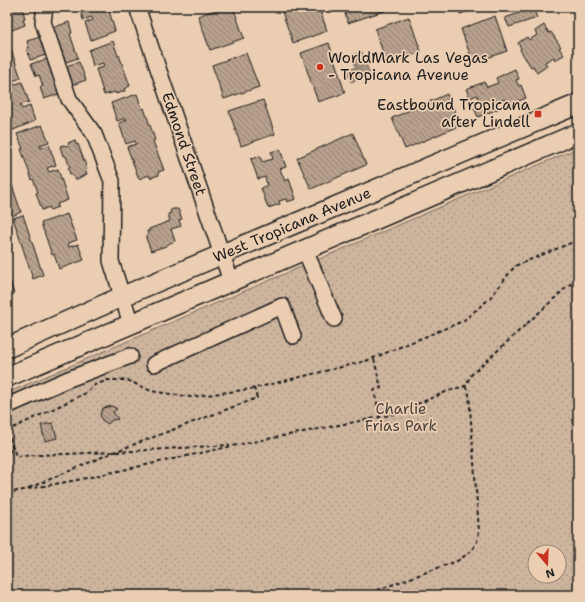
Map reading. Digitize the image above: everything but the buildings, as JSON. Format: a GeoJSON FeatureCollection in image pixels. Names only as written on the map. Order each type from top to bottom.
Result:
{"type":"FeatureCollection","features":[{"type":"Feature","properties":{"kind":"main road","name":"West Tropicana Avenue"},"geometry":{"type":"LineString","coordinates":[[7,348],[121,297],[222,256],[578,104]]}},
{"type":"Feature","properties":{"kind":"main road","name":"West Tropicana Avenue"},"geometry":{"type":"LineString","coordinates":[[7,377],[578,133]]}},
{"type":"Feature","properties":{"kind":"main road"},"geometry":{"type":"LineString","coordinates":[[398,180],[409,206]]}},
{"type":"Feature","properties":{"kind":"street"},"geometry":{"type":"LineString","coordinates":[[45,7],[43,22],[68,99],[94,134],[112,181],[110,261],[131,324]]}},
{"type":"Feature","properties":{"kind":"street","name":"Edmond Street"},"geometry":{"type":"LineString","coordinates":[[137,7],[231,282]]}},
{"type":"Feature","properties":{"kind":"street"},"geometry":{"type":"LineString","coordinates":[[305,250],[334,319]]}},
{"type":"Feature","properties":{"kind":"street"},"geometry":{"type":"LineString","coordinates":[[154,364],[282,306],[294,336]]}},
{"type":"Feature","properties":{"kind":"street"},"geometry":{"type":"LineString","coordinates":[[7,406],[66,380],[130,356]]}},
{"type":"Feature","properties":{"kind":"path"},"geometry":{"type":"LineString","coordinates":[[237,445],[16,456],[7,431],[84,394],[94,385],[108,380],[127,380],[151,391],[191,397],[254,388],[374,358],[464,321],[489,299],[515,266],[578,240]]}},
{"type":"Feature","properties":{"kind":"path"},"geometry":{"type":"LineString","coordinates":[[7,488],[8,493],[82,479],[237,445],[394,414],[448,391],[465,386],[472,374],[569,285],[578,281]]}},
{"type":"Feature","properties":{"kind":"path"},"geometry":{"type":"LineString","coordinates":[[374,358],[381,388],[374,390],[380,417]]}},
{"type":"Feature","properties":{"kind":"path"},"geometry":{"type":"LineString","coordinates":[[364,595],[458,561],[470,553],[478,542],[479,531],[469,394],[465,386]]}},
{"type":"Feature","properties":{"kind":"path"},"geometry":{"type":"LineString","coordinates":[[24,490],[114,452],[257,398],[254,388]]}},
{"type":"Feature","properties":{"kind":"path"},"geometry":{"type":"LineString","coordinates":[[7,471],[10,470],[7,458],[12,446]]}},
{"type":"Feature","properties":{"kind":"green space","name":"Charlie Frias Park"},"geometry":{"type":"Polygon","coordinates":[[[578,148],[578,595],[7,595],[7,393],[578,148]]]}},
{"type":"Feature","properties":{"kind":"water"},"geometry":{"type":"Polygon","coordinates":[[[362,52],[370,75],[351,82],[347,71],[356,67],[353,60],[351,61],[350,56],[362,52]]]}},
{"type":"Feature","properties":{"kind":"place","name":"WorldMark Las Vegas - Tropicana Avenue"},"geometry":{"type":"Point","coordinates":[320,67]}},
{"type":"Feature","properties":{"kind":"place","name":"Eastbound Tropicana after Lindell"},"geometry":{"type":"Point","coordinates":[538,114]}}]}
